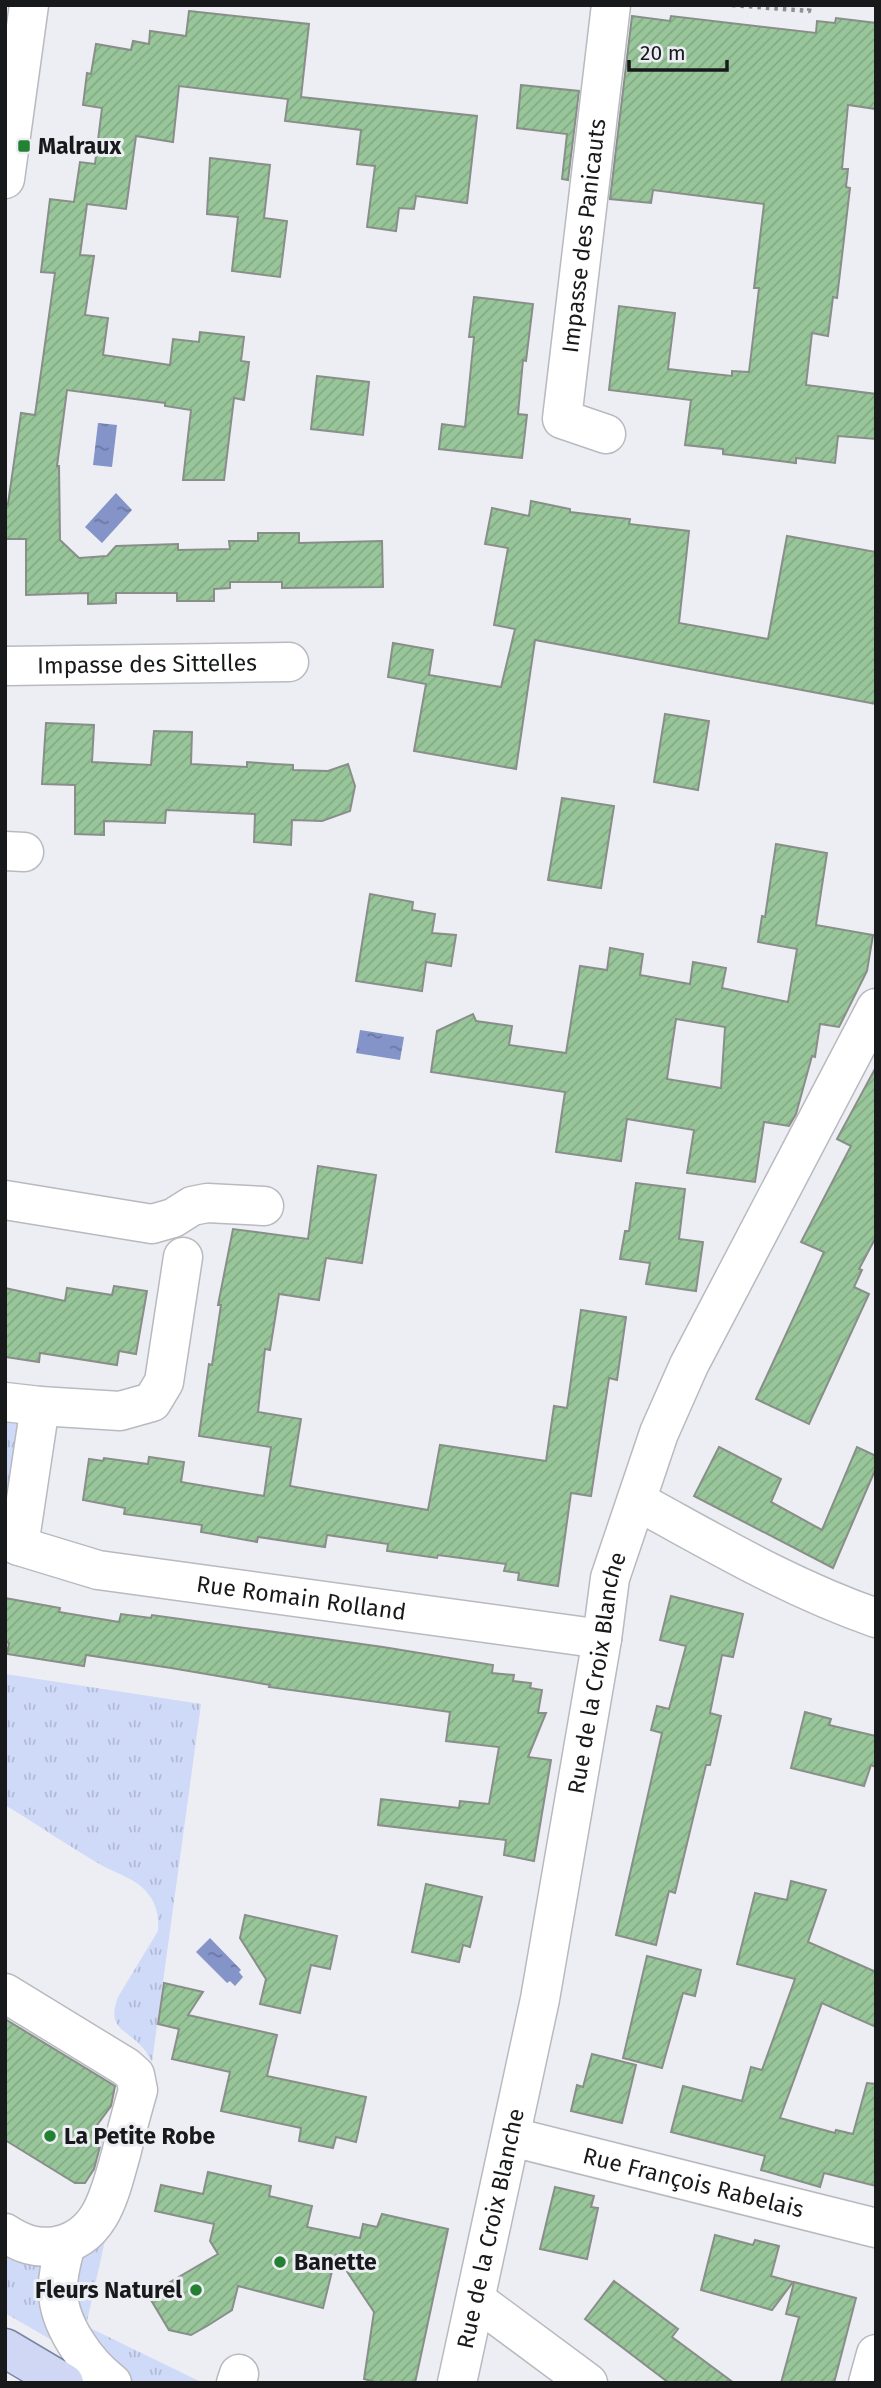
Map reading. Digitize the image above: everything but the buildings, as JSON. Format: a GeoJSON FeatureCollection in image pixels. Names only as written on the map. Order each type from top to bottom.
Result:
{"type":"FeatureCollection","features":[{"type":"Feature","properties":{"kind":"main road"},"geometry":{"type":"LineString","coordinates":[[5,2348],[64,2383]]}},
{"type":"Feature","properties":{"kind":"street"},"geometry":{"type":"LineString","coordinates":[[5,179],[29,5]]}},
{"type":"Feature","properties":{"kind":"street","name":"Impasse des Panicauts"},"geometry":{"type":"LineString","coordinates":[[606,434],[562,419],[611,5]]}},
{"type":"Feature","properties":{"kind":"street","name":"Impasse des Sittelles"},"geometry":{"type":"LineString","coordinates":[[5,666],[289,662]]}},
{"type":"Feature","properties":{"kind":"street","name":"Rue de la Croix Blanche"},"geometry":{"type":"LineString","coordinates":[[457,2383],[545,1974],[610,1578],[659,1433],[690,1365],[876,1007]]}},
{"type":"Feature","properties":{"kind":"street"},"geometry":{"type":"LineString","coordinates":[[5,1200],[152,1224],[173,1218],[192,1206],[207,1203],[264,1206]]}},
{"type":"Feature","properties":{"kind":"street"},"geometry":{"type":"LineString","coordinates":[[12,1543],[23,1404],[120,1411],[152,1402],[164,1382],[183,1257]]}},
{"type":"Feature","properties":{"kind":"street"},"geometry":{"type":"LineString","coordinates":[[637,1501],[758,1568],[824,1599],[876,1618]]}},
{"type":"Feature","properties":{"kind":"street","name":"Rue Romain Rolland"},"geometry":{"type":"LineString","coordinates":[[12,1543],[98,1570],[602,1639]]}},
{"type":"Feature","properties":{"kind":"street"},"geometry":{"type":"LineString","coordinates":[[5,1993],[76,2035],[135,2075],[138,2090],[106,2207],[84,2235],[66,2244],[46,2247],[22,2244],[5,2233]]}},
{"type":"Feature","properties":{"kind":"street","name":"Rue François Rabelais"},"geometry":{"type":"LineString","coordinates":[[512,2137],[876,2228]]}},
{"type":"Feature","properties":{"kind":"street"},"geometry":{"type":"LineString","coordinates":[[66,2244],[59,2269],[58,2293],[63,2318],[85,2355],[112,2383]]}},
{"type":"Feature","properties":{"kind":"street"},"geometry":{"type":"LineString","coordinates":[[476,2300],[588,2383]]}},
{"type":"Feature","properties":{"kind":"street"},"geometry":{"type":"LineString","coordinates":[[868,2383],[876,2354]]}},
{"type":"Feature","properties":{"kind":"path"},"geometry":{"type":"LineString","coordinates":[[732,5],[809,11],[810,5]]}},
{"type":"Feature","properties":{"kind":"green space"},"geometry":{"type":"Polygon","coordinates":[[[5,1417],[13,1418],[27,1436],[5,1516],[5,1417]]]}},
{"type":"Feature","properties":{"kind":"green space"},"geometry":{"type":"Polygon","coordinates":[[[5,1674],[201,1704],[152,2062],[137,2041],[120,2027],[114,2016],[118,1997],[158,1931],[156,1907],[145,1890],[134,1881],[91,1859],[5,1805],[5,1674]]]}},
{"type":"Feature","properties":{"kind":"green space"},"geometry":{"type":"Polygon","coordinates":[[[107,2231],[86,2326],[203,2383],[126,2383],[5,2313],[5,2249],[107,2231]]]}},
{"type":"Feature","properties":{"kind":"water"},"geometry":{"type":"Polygon","coordinates":[[[98,423],[117,425],[112,467],[93,465],[98,423]]]}},
{"type":"Feature","properties":{"kind":"water"},"geometry":{"type":"Polygon","coordinates":[[[116,493],[132,510],[102,543],[85,527],[116,493]]]}},
{"type":"Feature","properties":{"kind":"water"},"geometry":{"type":"Polygon","coordinates":[[[360,1030],[404,1037],[400,1060],[356,1053],[360,1030]]]}},
{"type":"Feature","properties":{"kind":"water"},"geometry":{"type":"Polygon","coordinates":[[[210,1938],[241,1970],[239,1972],[243,1977],[235,1986],[230,1981],[227,1983],[196,1952],[210,1938]]]}},
{"type":"Feature","properties":{"kind":"place","name":"Malraux"},"geometry":{"type":"Point","coordinates":[24,146]}},
{"type":"Feature","properties":{"kind":"place","name":"La Petite Robe"},"geometry":{"type":"Point","coordinates":[50,2136]}},
{"type":"Feature","properties":{"kind":"place","name":"Banette"},"geometry":{"type":"Point","coordinates":[280,2262]}},
{"type":"Feature","properties":{"kind":"place","name":"Fleurs Naturel"},"geometry":{"type":"Point","coordinates":[196,2290]}}]}
